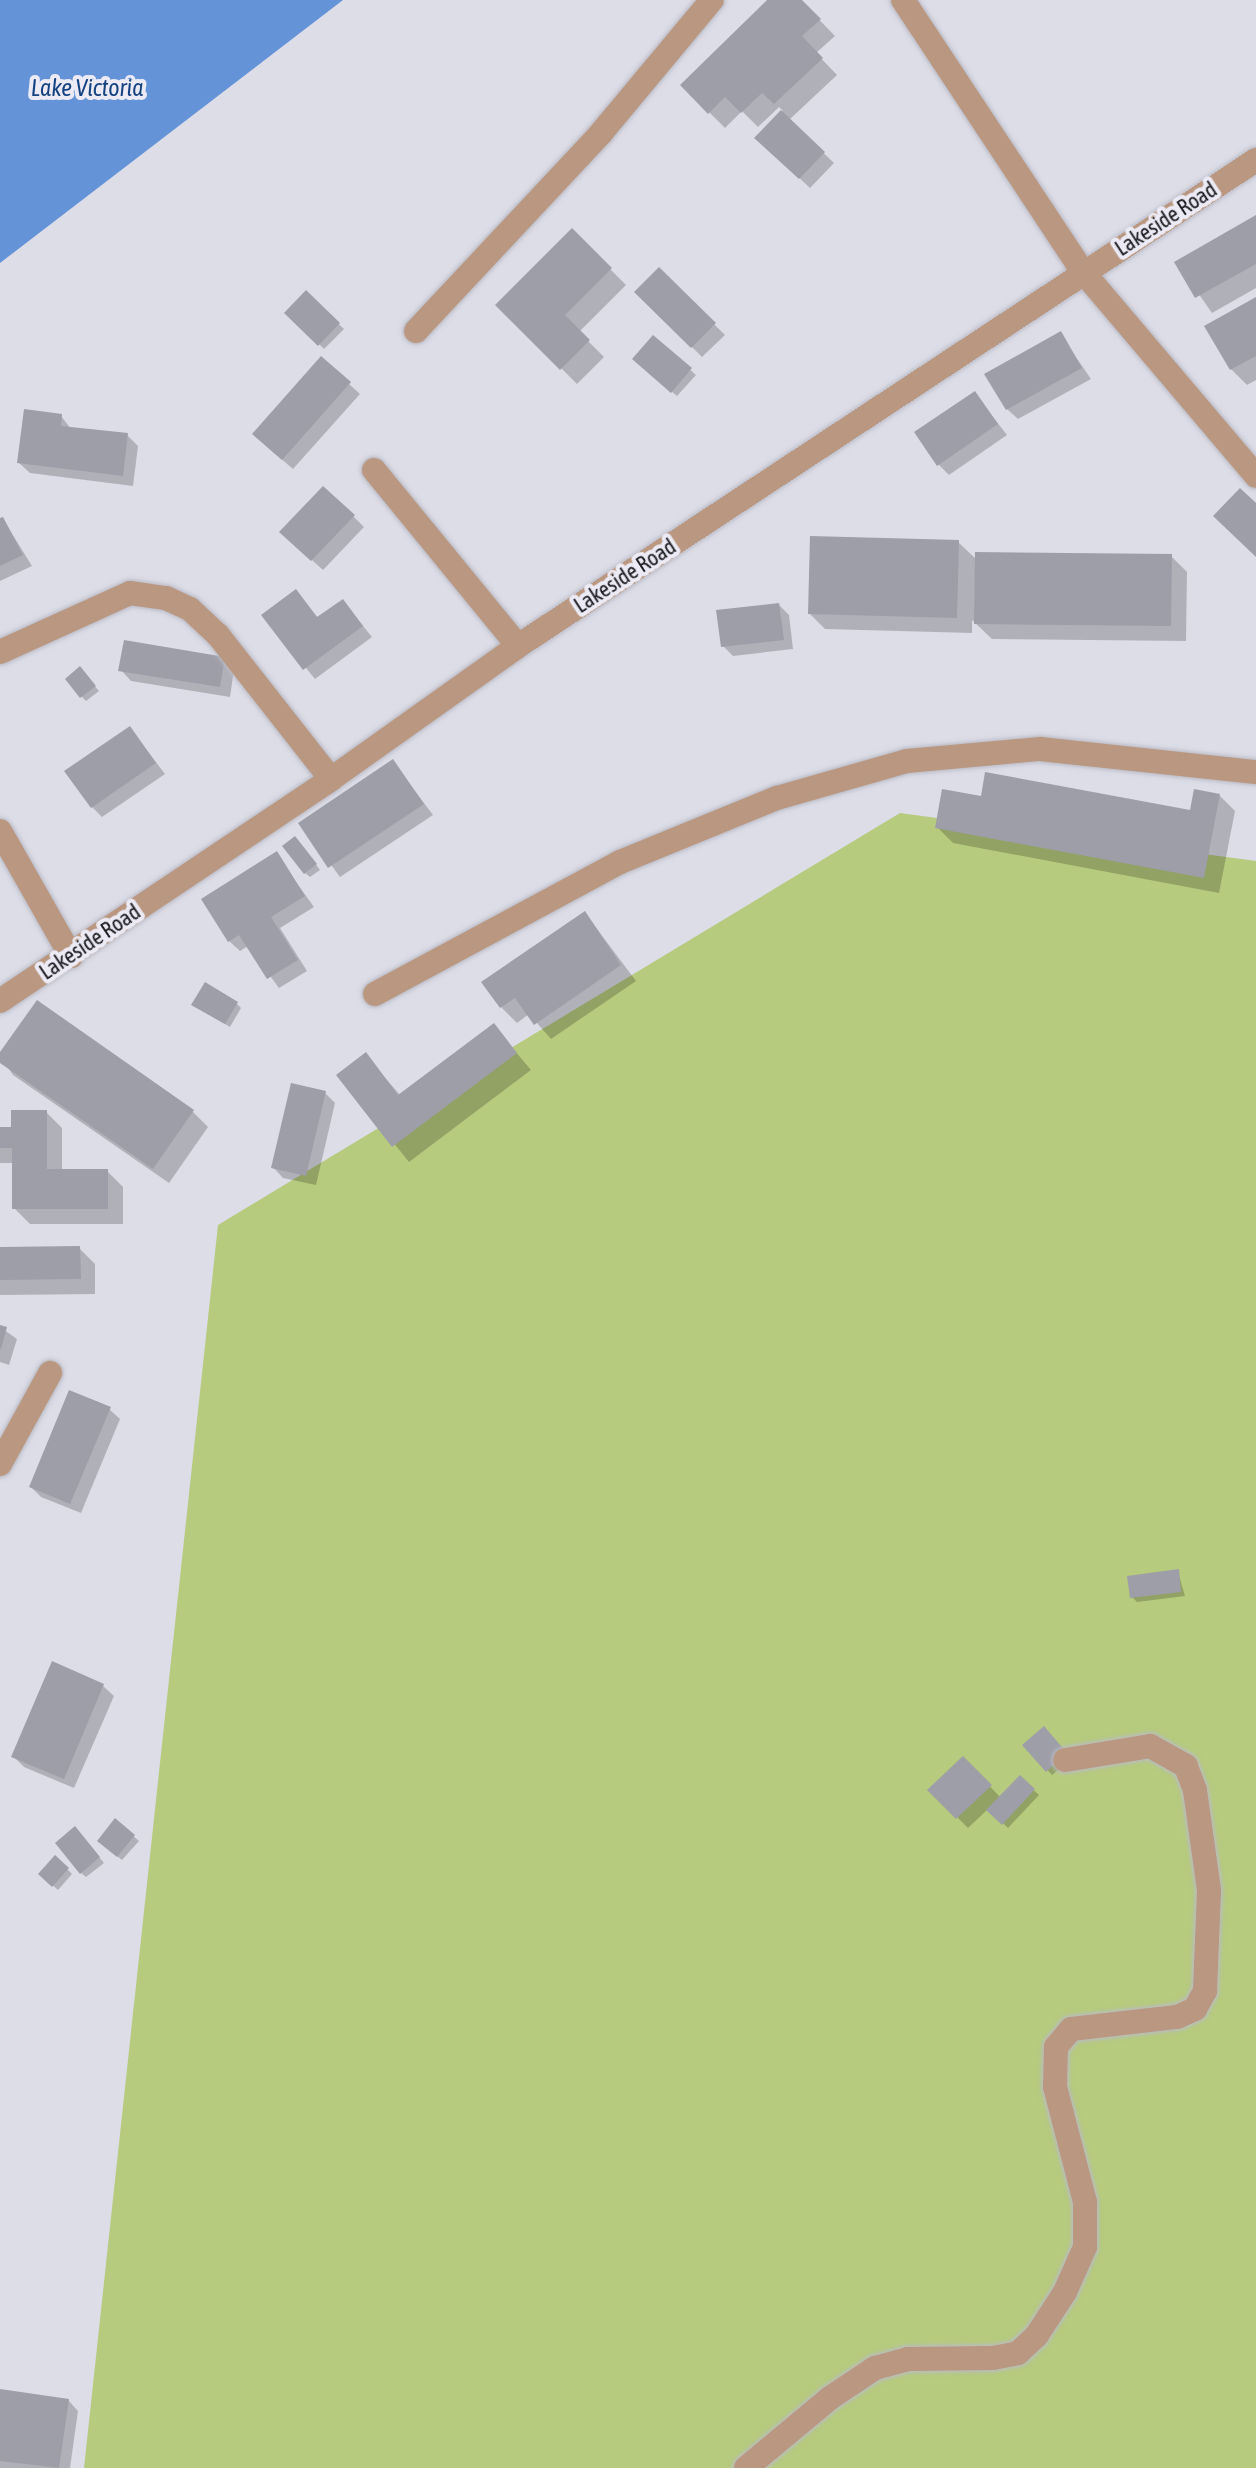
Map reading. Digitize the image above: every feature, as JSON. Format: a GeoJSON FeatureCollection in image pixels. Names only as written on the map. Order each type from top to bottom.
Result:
{"type":"FeatureCollection","features":[{"type":"Feature","properties":{"kind":"street"},"geometry":{"type":"LineString","coordinates":[[416,331],[601,133],[712,0]]}},
{"type":"Feature","properties":{"kind":"street"},"geometry":{"type":"LineString","coordinates":[[903,0],[1084,273],[1256,476]]}},
{"type":"Feature","properties":{"kind":"street","name":"Lakeside Road"},"geometry":{"type":"LineString","coordinates":[[0,1001],[331,779],[518,646],[1256,160]]}},
{"type":"Feature","properties":{"kind":"street"},"geometry":{"type":"LineString","coordinates":[[374,470],[518,646]]}},
{"type":"Feature","properties":{"kind":"street"},"geometry":{"type":"LineString","coordinates":[[0,652],[130,593],[166,598],[190,609],[218,635],[331,779]]}},
{"type":"Feature","properties":{"kind":"street"},"geometry":{"type":"LineString","coordinates":[[375,994],[620,862],[777,798],[907,761],[1040,749],[1256,772]]}},
{"type":"Feature","properties":{"kind":"street"},"geometry":{"type":"LineString","coordinates":[[0,831],[71,956]]}},
{"type":"Feature","properties":{"kind":"street"},"geometry":{"type":"LineString","coordinates":[[0,1464],[50,1373]]}},
{"type":"Feature","properties":{"kind":"street"},"geometry":{"type":"LineString","coordinates":[[746,2468],[830,2398],[875,2368],[908,2359],[993,2358],[1018,2353],[1037,2335],[1065,2292],[1085,2247],[1085,2202],[1055,2087],[1056,2047],[1071,2029],[1177,2017],[1195,2009],[1205,1991],[1209,1890],[1186,1766],[1150,1746],[1065,1760]]}},
{"type":"Feature","properties":{"kind":"green space"},"geometry":{"type":"Polygon","coordinates":[[[900,813],[1256,861],[1256,2468],[84,2468],[218,1225],[900,813]]]}},
{"type":"Feature","properties":{"kind":"water","name":"Lake Victoria"},"geometry":{"type":"Polygon","coordinates":[[[0,0],[343,0],[0,263],[0,0]]]}},
{"type":"Feature","properties":{"kind":"building"},"geometry":{"type":"Polygon","coordinates":[[[767,0],[802,0],[821,19],[802,36],[823,58],[774,104],[762,93],[741,113],[725,97],[708,114],[680,85],[767,0]]]}},
{"type":"Feature","properties":{"kind":"building"},"geometry":{"type":"Polygon","coordinates":[[[781,110],[825,152],[799,179],[754,138],[781,110]]]}},
{"type":"Feature","properties":{"kind":"building"},"geometry":{"type":"Polygon","coordinates":[[[1256,215],[1256,264],[1195,298],[1174,262],[1256,215]]]}},
{"type":"Feature","properties":{"kind":"building"},"geometry":{"type":"Polygon","coordinates":[[[572,228],[612,268],[565,315],[590,340],[560,370],[495,305],[572,228]]]}},
{"type":"Feature","properties":{"kind":"building"},"geometry":{"type":"Polygon","coordinates":[[[659,267],[716,323],[691,348],[634,292],[659,267]]]}},
{"type":"Feature","properties":{"kind":"building"},"geometry":{"type":"Polygon","coordinates":[[[306,290],[340,323],[318,346],[284,313],[306,290]]]}},
{"type":"Feature","properties":{"kind":"building"},"geometry":{"type":"Polygon","coordinates":[[[1256,297],[1256,356],[1230,370],[1204,326],[1256,297]]]}},
{"type":"Feature","properties":{"kind":"building"},"geometry":{"type":"Polygon","coordinates":[[[1061,331],[1082,368],[1006,410],[984,374],[1061,331]]]}},
{"type":"Feature","properties":{"kind":"building"},"geometry":{"type":"Polygon","coordinates":[[[653,335],[692,368],[671,393],[632,359],[653,335]]]}},
{"type":"Feature","properties":{"kind":"building"},"geometry":{"type":"Polygon","coordinates":[[[321,356],[351,382],[282,460],[252,434],[321,356]]]}},
{"type":"Feature","properties":{"kind":"building"},"geometry":{"type":"Polygon","coordinates":[[[975,391],[998,424],[937,466],[914,432],[975,391]]]}},
{"type":"Feature","properties":{"kind":"building"},"geometry":{"type":"Polygon","coordinates":[[[24,409],[62,414],[61,426],[128,433],[123,476],[17,463],[24,409]]]}},
{"type":"Feature","properties":{"kind":"building"},"geometry":{"type":"Polygon","coordinates":[[[323,486],[355,515],[311,561],[279,532],[323,486]]]}},
{"type":"Feature","properties":{"kind":"building"},"geometry":{"type":"Polygon","coordinates":[[[1240,488],[1256,503],[1256,557],[1213,516],[1240,488]]]}},
{"type":"Feature","properties":{"kind":"building"},"geometry":{"type":"Polygon","coordinates":[[[3,517],[23,555],[0,566],[0,518],[3,517]]]}},
{"type":"Feature","properties":{"kind":"building"},"geometry":{"type":"Polygon","coordinates":[[[810,536],[959,540],[957,618],[808,614],[810,536]]]}},
{"type":"Feature","properties":{"kind":"building"},"geometry":{"type":"Polygon","coordinates":[[[975,552],[1172,554],[1171,626],[974,624],[975,552]]]}},
{"type":"Feature","properties":{"kind":"building"},"geometry":{"type":"Polygon","coordinates":[[[296,589],[317,617],[343,599],[363,626],[303,670],[261,615],[296,589]]]}},
{"type":"Feature","properties":{"kind":"building"},"geometry":{"type":"Polygon","coordinates":[[[779,603],[784,640],[721,647],[716,610],[779,603]]]}},
{"type":"Feature","properties":{"kind":"building"},"geometry":{"type":"Polygon","coordinates":[[[124,640],[225,657],[220,687],[118,671],[124,640]]]}},
{"type":"Feature","properties":{"kind":"building"},"geometry":{"type":"Polygon","coordinates":[[[80,666],[96,686],[80,698],[65,679],[80,666]]]}},
{"type":"Feature","properties":{"kind":"building"},"geometry":{"type":"Polygon","coordinates":[[[130,726],[156,763],[91,808],[64,771],[130,726]]]}},
{"type":"Feature","properties":{"kind":"building"},"geometry":{"type":"Polygon","coordinates":[[[393,759],[424,804],[328,868],[298,823],[393,759]]]}},
{"type":"Feature","properties":{"kind":"building"},"geometry":{"type":"Polygon","coordinates":[[[985,772],[1190,810],[1194,789],[1220,794],[1204,878],[935,828],[942,789],[981,796],[985,772]]]}},
{"type":"Feature","properties":{"kind":"building"},"geometry":{"type":"Polygon","coordinates":[[[295,836],[317,864],[304,874],[282,846],[295,836]]]}},
{"type":"Feature","properties":{"kind":"building"},"geometry":{"type":"Polygon","coordinates":[[[277,851],[305,896],[271,917],[298,960],[267,979],[239,935],[228,942],[201,899],[277,851]]]}},
{"type":"Feature","properties":{"kind":"building"},"geometry":{"type":"Polygon","coordinates":[[[585,911],[621,965],[534,1025],[515,998],[500,1008],[481,982],[585,911]]]}},
{"type":"Feature","properties":{"kind":"building"},"geometry":{"type":"Polygon","coordinates":[[[205,982],[238,1002],[225,1024],[191,1005],[205,982]]]}},
{"type":"Feature","properties":{"kind":"building"},"geometry":{"type":"Polygon","coordinates":[[[37,1000],[194,1110],[153,1169],[0,1063],[0,1052],[37,1000]]]}},
{"type":"Feature","properties":{"kind":"building"},"geometry":{"type":"Polygon","coordinates":[[[494,1023],[517,1053],[392,1147],[336,1075],[366,1052],[398,1095],[494,1023]]]}},
{"type":"Feature","properties":{"kind":"building"},"geometry":{"type":"Polygon","coordinates":[[[291,1083],[326,1091],[306,1176],[271,1168],[291,1083]]]}},
{"type":"Feature","properties":{"kind":"building"},"geometry":{"type":"Polygon","coordinates":[[[11,1110],[47,1110],[47,1169],[108,1169],[108,1209],[12,1209],[12,1148],[0,1148],[0,1127],[11,1127],[11,1110]]]}},
{"type":"Feature","properties":{"kind":"building"},"geometry":{"type":"Polygon","coordinates":[[[80,1246],[81,1279],[0,1280],[0,1247],[80,1246]]]}},
{"type":"Feature","properties":{"kind":"building"},"geometry":{"type":"Polygon","coordinates":[[[0,1325],[7,1327],[1,1349],[0,1348],[0,1325]]]}},
{"type":"Feature","properties":{"kind":"building"},"geometry":{"type":"Polygon","coordinates":[[[69,1390],[111,1407],[70,1504],[29,1487],[69,1390]]]}},
{"type":"Feature","properties":{"kind":"building"},"geometry":{"type":"Polygon","coordinates":[[[1179,1569],[1181,1592],[1130,1598],[1127,1576],[1179,1569]]]}},
{"type":"Feature","properties":{"kind":"building"},"geometry":{"type":"Polygon","coordinates":[[[52,1661],[104,1684],[64,1779],[11,1757],[52,1661]]]}},
{"type":"Feature","properties":{"kind":"building"},"geometry":{"type":"Polygon","coordinates":[[[1044,1726],[1067,1753],[1046,1772],[1022,1745],[1044,1726]]]}},
{"type":"Feature","properties":{"kind":"building"},"geometry":{"type":"Polygon","coordinates":[[[963,1756],[992,1785],[956,1819],[927,1790],[963,1756]]]}},
{"type":"Feature","properties":{"kind":"building"},"geometry":{"type":"Polygon","coordinates":[[[1020,1775],[1035,1789],[1002,1825],[986,1810],[1020,1775]]]}},
{"type":"Feature","properties":{"kind":"building"},"geometry":{"type":"Polygon","coordinates":[[[115,1818],[135,1835],[117,1857],[97,1841],[115,1818]]]}},
{"type":"Feature","properties":{"kind":"building"},"geometry":{"type":"Polygon","coordinates":[[[75,1826],[100,1857],[80,1874],[55,1843],[75,1826]]]}},
{"type":"Feature","properties":{"kind":"building"},"geometry":{"type":"Polygon","coordinates":[[[55,1855],[69,1868],[52,1887],[38,1874],[55,1855]]]}},
{"type":"Feature","properties":{"kind":"building"},"geometry":{"type":"Polygon","coordinates":[[[0,2389],[69,2399],[59,2468],[0,2461],[0,2389]]]}}]}
